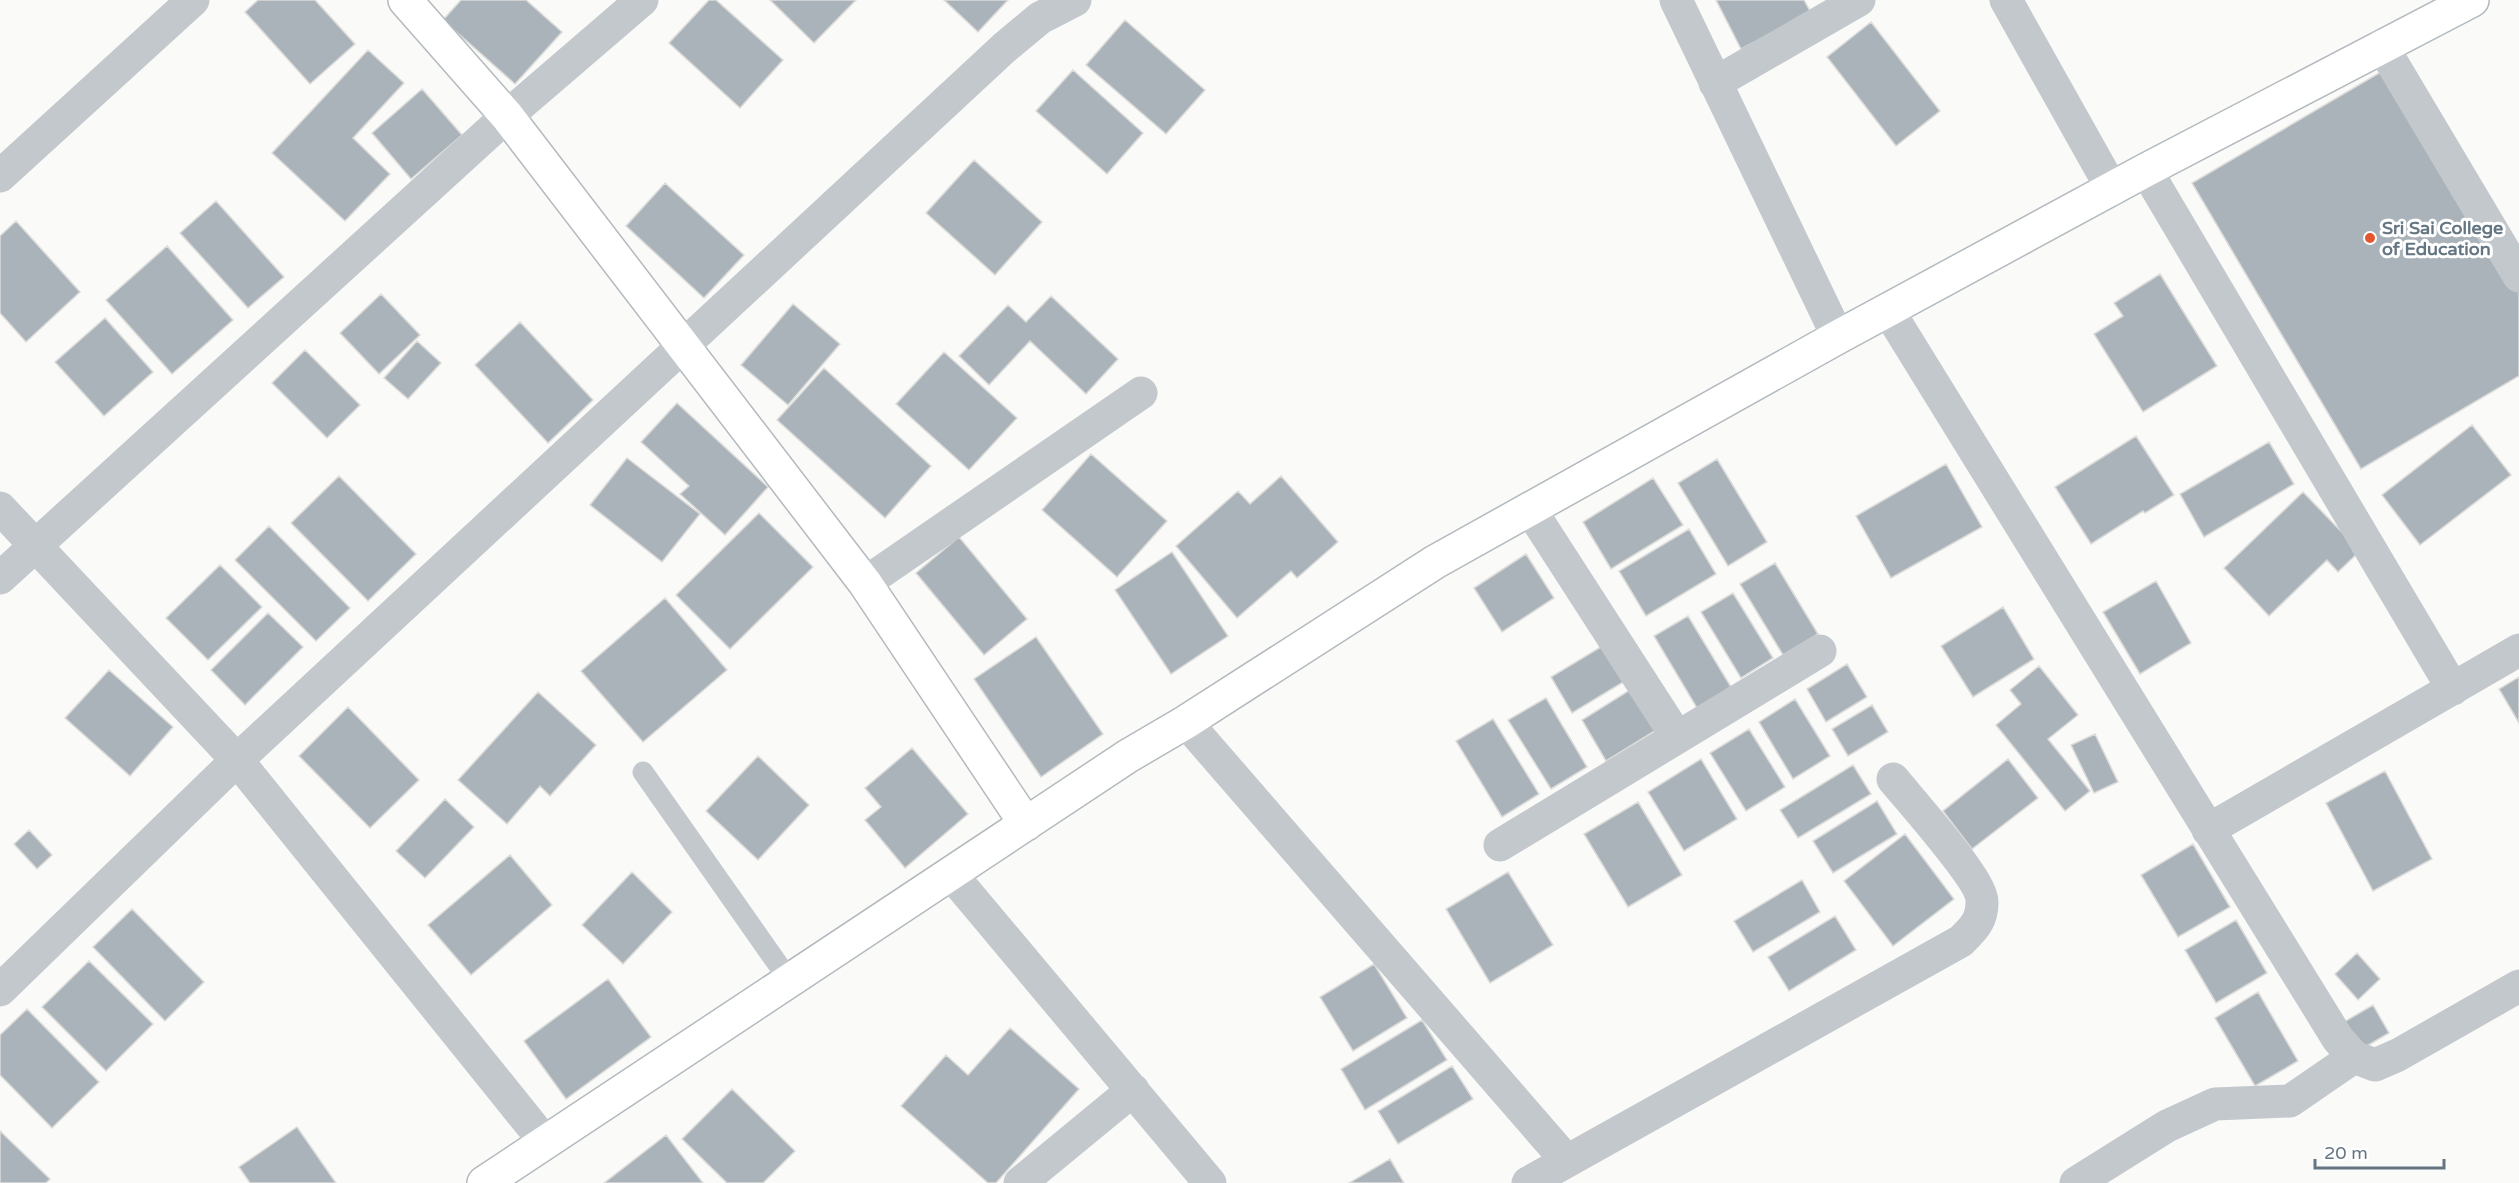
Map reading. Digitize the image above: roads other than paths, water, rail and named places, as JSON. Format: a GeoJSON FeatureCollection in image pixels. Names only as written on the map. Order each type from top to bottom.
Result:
{"type":"FeatureCollection","features":[{"type":"Feature","properties":{"kind":"street"},"geometry":{"type":"LineString","coordinates":[[0,176],[193,0]]}},
{"type":"Feature","properties":{"kind":"street"},"geometry":{"type":"LineString","coordinates":[[405,0],[507,116],[865,583],[1026,824]]}},
{"type":"Feature","properties":{"kind":"street"},"geometry":{"type":"LineString","coordinates":[[0,578],[507,116],[642,0]]}},
{"type":"Feature","properties":{"kind":"street"},"geometry":{"type":"LineString","coordinates":[[0,990],[237,760],[1004,48],[1040,18],[1074,0]]}},
{"type":"Feature","properties":{"kind":"street"},"geometry":{"type":"LineString","coordinates":[[1676,0],[1838,337]]}},
{"type":"Feature","properties":{"kind":"street"},"geometry":{"type":"LineString","coordinates":[[1715,83],[1859,0]]}},
{"type":"Feature","properties":{"kind":"street"},"geometry":{"type":"LineString","coordinates":[[2006,0],[2112,189]]}},
{"type":"Feature","properties":{"kind":"street"},"geometry":{"type":"LineString","coordinates":[[483,1183],[1128,756],[1186,722],[1435,562],[1838,337],[2146,170],[2472,0]]}},
{"type":"Feature","properties":{"kind":"street"},"geometry":{"type":"LineString","coordinates":[[2382,46],[2519,276]]}},
{"type":"Feature","properties":{"kind":"street"},"geometry":{"type":"LineString","coordinates":[[2146,170],[2453,689]]}},
{"type":"Feature","properties":{"kind":"street"},"geometry":{"type":"LineString","coordinates":[[1888,310],[2338,1039],[2354,1057],[2375,1065],[2519,986]]}},
{"type":"Feature","properties":{"kind":"street"},"geometry":{"type":"LineString","coordinates":[[865,583],[1141,393]]}},
{"type":"Feature","properties":{"kind":"street"},"geometry":{"type":"LineString","coordinates":[[0,508],[237,760],[545,1142]]}},
{"type":"Feature","properties":{"kind":"street"},"geometry":{"type":"LineString","coordinates":[[1530,509],[1677,737]]}},
{"type":"Feature","properties":{"kind":"street"},"geometry":{"type":"LineString","coordinates":[[2208,830],[2519,650]]}},
{"type":"Feature","properties":{"kind":"street"},"geometry":{"type":"LineString","coordinates":[[1500,845],[1820,651]]}},
{"type":"Feature","properties":{"kind":"street"},"geometry":{"type":"LineString","coordinates":[[1186,722],[1566,1160]]}},
{"type":"Feature","properties":{"kind":"street"},"geometry":{"type":"LineString","coordinates":[[1528,1183],[1961,941],[1979,924],[1983,900],[1972,878],[1893,779]]}},
{"type":"Feature","properties":{"kind":"street"},"geometry":{"type":"LineString","coordinates":[[951,873],[1210,1183]]}},
{"type":"Feature","properties":{"kind":"street"},"geometry":{"type":"LineString","coordinates":[[2076,1183],[2167,1126],[2215,1104],[2290,1101],[2354,1057]]}},
{"type":"Feature","properties":{"kind":"street"},"geometry":{"type":"LineString","coordinates":[[1020,1183],[1132,1090]]}},
{"type":"Feature","properties":{"kind":"lane"},"geometry":{"type":"LineString","coordinates":[[643,772],[789,980]]}},
{"type":"Feature","properties":{"kind":"place","name":"Sri Sai College of Education"},"geometry":{"type":"Point","coordinates":[2370,238]}}]}
